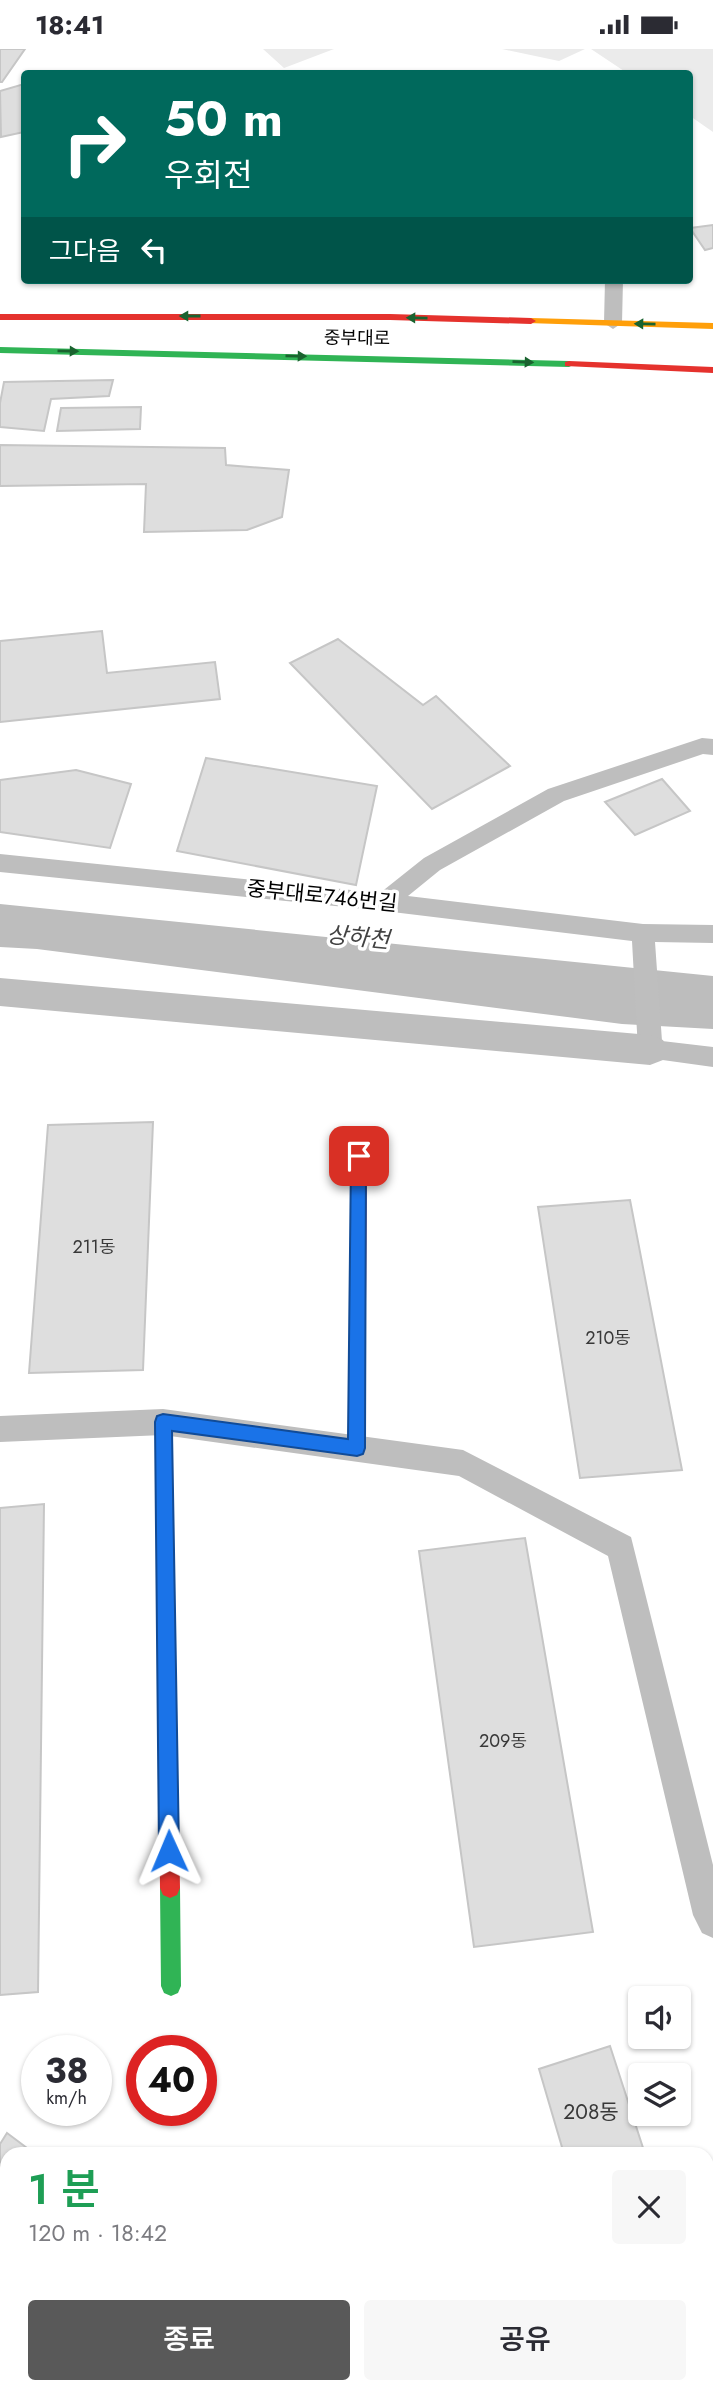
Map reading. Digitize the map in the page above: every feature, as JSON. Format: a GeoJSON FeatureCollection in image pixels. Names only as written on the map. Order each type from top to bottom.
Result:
{"type":"FeatureCollection","features":[{"type":"Feature","properties":{"kind":"main road","name":"중부대로"},"geometry":{"type":"LineString","coordinates":[[0,317],[390,317],[713,325]]}},
{"type":"Feature","properties":{"kind":"main road","name":"중부대로"},"geometry":{"type":"LineString","coordinates":[[0,350],[493,361],[713,370]]}},
{"type":"Feature","properties":{"kind":"main road"},"geometry":{"type":"LineString","coordinates":[[357,1448],[359,1156]]}},
{"type":"Feature","properties":{"kind":"main road"},"geometry":{"type":"LineString","coordinates":[[163,1422],[171,1986]]}},
{"type":"Feature","properties":{"kind":"street"},"geometry":{"type":"LineString","coordinates":[[0,992],[650,1050]]}},
{"type":"Feature","properties":{"kind":"lane"},"geometry":{"type":"LineString","coordinates":[[613,323],[614,284]]}},
{"type":"Feature","properties":{"kind":"lane"},"geometry":{"type":"LineString","coordinates":[[384,902],[432,863],[556,795],[702,746],[713,747]]}},
{"type":"Feature","properties":{"kind":"lane","name":"중부대로746번길"},"geometry":{"type":"LineString","coordinates":[[0,863],[384,902],[643,933],[713,934]]}},
{"type":"Feature","properties":{"kind":"lane"},"geometry":{"type":"LineString","coordinates":[[643,933],[650,1050],[713,1058]]}},
{"type":"Feature","properties":{"kind":"lane"},"geometry":{"type":"LineString","coordinates":[[0,1429],[163,1422],[463,1463],[621,1547],[705,1901],[713,1922]]}},
{"type":"Feature","properties":{"kind":"shaded area"},"geometry":{"type":"Polygon","coordinates":[[[263,49],[334,49],[284,68],[263,49]]]}},
{"type":"Feature","properties":{"kind":"shaded area"},"geometry":{"type":"Polygon","coordinates":[[[502,49],[585,49],[559,61],[502,49]]]}},
{"type":"Feature","properties":{"kind":"shaded area"},"geometry":{"type":"Polygon","coordinates":[[[591,49],[713,49],[713,132],[693,118],[693,70],[622,70],[591,49]]]}},
{"type":"Feature","properties":{"kind":"shaded area"},"geometry":{"type":"Polygon","coordinates":[[[0,904],[713,976],[713,1029],[622,1024],[37,949],[0,947],[0,904]]]}},
{"type":"Feature","properties":{"kind":"building"},"geometry":{"type":"Polygon","coordinates":[[[0,49],[25,49],[2,82],[0,82],[0,49]]]}},
{"type":"Feature","properties":{"kind":"building"},"geometry":{"type":"Polygon","coordinates":[[[21,85],[21,133],[1,137],[0,91],[21,85]]]}},
{"type":"Feature","properties":{"kind":"building"},"geometry":{"type":"Polygon","coordinates":[[[713,225],[713,248],[705,250],[693,232],[693,228],[713,225]]]}},
{"type":"Feature","properties":{"kind":"building"},"geometry":{"type":"Polygon","coordinates":[[[113,380],[109,396],[51,399],[44,431],[0,427],[0,403],[4,382],[113,380]]]}},
{"type":"Feature","properties":{"kind":"building"},"geometry":{"type":"Polygon","coordinates":[[[141,407],[140,429],[57,431],[61,408],[141,407]]]}},
{"type":"Feature","properties":{"kind":"building"},"geometry":{"type":"Polygon","coordinates":[[[0,445],[225,448],[226,465],[289,470],[282,517],[247,530],[144,532],[146,484],[0,486],[0,445]]]}},
{"type":"Feature","properties":{"kind":"building"},"geometry":{"type":"Polygon","coordinates":[[[102,631],[107,673],[215,662],[220,699],[0,722],[0,641],[102,631]]]}},
{"type":"Feature","properties":{"kind":"building"},"geometry":{"type":"Polygon","coordinates":[[[338,639],[423,705],[436,696],[510,766],[432,809],[290,663],[338,639]]]}},
{"type":"Feature","properties":{"kind":"building"},"geometry":{"type":"Polygon","coordinates":[[[206,758],[377,786],[356,885],[177,851],[206,758]]]}},
{"type":"Feature","properties":{"kind":"building"},"geometry":{"type":"Polygon","coordinates":[[[76,770],[131,784],[110,848],[0,832],[0,780],[76,770]]]}},
{"type":"Feature","properties":{"kind":"building"},"geometry":{"type":"Polygon","coordinates":[[[662,779],[690,811],[635,835],[605,802],[662,779]]]}},
{"type":"Feature","properties":{"kind":"building"},"geometry":{"type":"Polygon","coordinates":[[[153,1122],[143,1370],[29,1373],[48,1125],[153,1122]]]}},
{"type":"Feature","properties":{"kind":"building"},"geometry":{"type":"Polygon","coordinates":[[[630,1200],[682,1470],[580,1478],[538,1207],[630,1200]]]}},
{"type":"Feature","properties":{"kind":"building"},"geometry":{"type":"Polygon","coordinates":[[[44,1504],[38,1992],[0,1995],[0,1508],[44,1504]]]}},
{"type":"Feature","properties":{"kind":"building"},"geometry":{"type":"Polygon","coordinates":[[[525,1538],[593,1932],[474,1947],[419,1551],[525,1538]]]}},
{"type":"Feature","properties":{"kind":"building"},"geometry":{"type":"Polygon","coordinates":[[[610,2046],[628,2102],[628,2126],[636,2126],[643,2147],[562,2147],[539,2069],[610,2046]]]}},
{"type":"Feature","properties":{"kind":"building"},"geometry":{"type":"Polygon","coordinates":[[[7,2133],[26,2147],[0,2147],[7,2133]]]}},
{"type":"Feature","properties":{"kind":"traffic: fast"},"geometry":{"type":"LineString","coordinates":[[0,350],[569,364]]}},
{"type":"Feature","properties":{"kind":"traffic: fast"},"geometry":{"type":"LineString","coordinates":[[170,1888],[171,1986]]}},
{"type":"Feature","properties":{"kind":"traffic: slow"},"geometry":{"type":"LineString","coordinates":[[531,321],[713,326]]}},
{"type":"Feature","properties":{"kind":"traffic: jam"},"geometry":{"type":"LineString","coordinates":[[0,317],[390,317],[531,321]]}},
{"type":"Feature","properties":{"kind":"traffic: jam"},"geometry":{"type":"LineString","coordinates":[[569,364],[713,370]]}},
{"type":"Feature","properties":{"kind":"traffic: jam"},"geometry":{"type":"LineString","coordinates":[[357,1448],[359,1156]]}},
{"type":"Feature","properties":{"kind":"traffic: jam"},"geometry":{"type":"LineString","coordinates":[[163,1422],[170,1888]]}},
{"type":"Feature","properties":{"kind":"route"},"geometry":{"type":"LineString","coordinates":[[169,1851],[163,1422],[357,1448],[359,1156]]}},
{"type":"Feature","properties":{"kind":"water label","name":"상하천"},"geometry":{"type":"Point","coordinates":[358,937]}}]}
